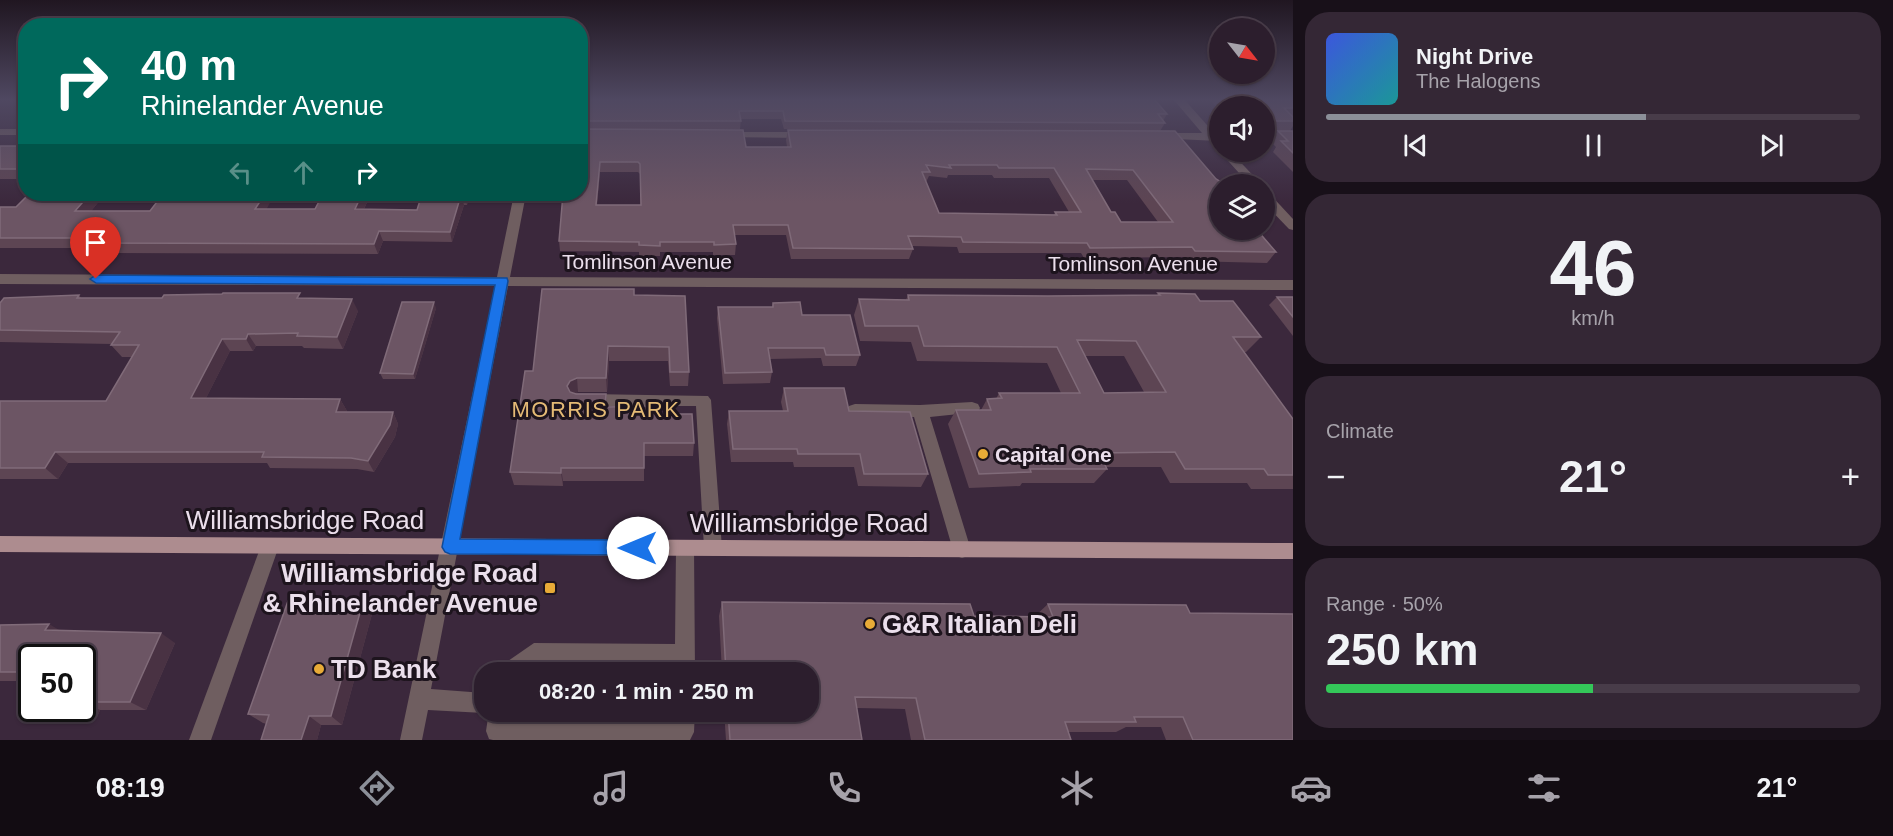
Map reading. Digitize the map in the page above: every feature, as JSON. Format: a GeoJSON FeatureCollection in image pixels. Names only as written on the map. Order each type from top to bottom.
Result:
{"type":"FeatureCollection","features":[{"type":"Feature","properties":{"kind":"main road","name":"Williamsbridge Road"},"geometry":{"type":"LineString","coordinates":[[0,544],[1293,551]]}},
{"type":"Feature","properties":{"kind":"street"},"geometry":{"type":"LineString","coordinates":[[708,135],[813,135]]}},
{"type":"Feature","properties":{"kind":"street"},"geometry":{"type":"LineString","coordinates":[[1142,136],[1209,136]]}},
{"type":"Feature","properties":{"kind":"street"},"geometry":{"type":"LineString","coordinates":[[1275,136],[1293,136]]}},
{"type":"Feature","properties":{"kind":"street"},"geometry":{"type":"LineString","coordinates":[[1234,162],[1246,174]]}},
{"type":"Feature","properties":{"kind":"street"},"geometry":{"type":"LineString","coordinates":[[411,740],[519,201]]}},
{"type":"Feature","properties":{"kind":"street"},"geometry":{"type":"LineString","coordinates":[[1275,207],[1293,226]]}},
{"type":"Feature","properties":{"kind":"street","name":"Tomlinson Avenue"},"geometry":{"type":"LineString","coordinates":[[0,279],[1293,285]]}},
{"type":"Feature","properties":{"kind":"street"},"geometry":{"type":"LineString","coordinates":[[579,400],[703,400],[713,548]]}},
{"type":"Feature","properties":{"kind":"street"},"geometry":{"type":"LineString","coordinates":[[855,410],[920,411],[972,408]]}},
{"type":"Feature","properties":{"kind":"street"},"geometry":{"type":"LineString","coordinates":[[920,411],[962,550]]}},
{"type":"Feature","properties":{"kind":"street"},"geometry":{"type":"LineString","coordinates":[[200,740],[270,546]]}},
{"type":"Feature","properties":{"kind":"street"},"geometry":{"type":"LineString","coordinates":[[685,548],[685,662]]}},
{"type":"Feature","properties":{"kind":"street"},"geometry":{"type":"LineString","coordinates":[[522,662],[534,653],[670,662]]}},
{"type":"Feature","properties":{"kind":"street"},"geometry":{"type":"LineString","coordinates":[[419,699],[474,702]]}},
{"type":"Feature","properties":{"kind":"street"},"geometry":{"type":"LineString","coordinates":[[498,722],[497,731],[683,732],[683,722]]}},
{"type":"Feature","properties":{"kind":"building"},"geometry":{"type":"Polygon","coordinates":[[[588,134],[744,134],[746,147],[791,147],[789,134],[1177,134],[1212,174],[1209,174],[1209,240],[1266,240],[1276,252],[1195,251],[1192,247],[1090,248],[1087,243],[963,242],[961,237],[908,236],[913,249],[793,248],[788,225],[733,225],[736,244],[660,242],[660,246],[639,245],[639,242],[559,241],[562,201],[588,201],[588,134]],[[600,162],[596,205],[641,205],[640,164],[638,162],[600,162]],[[926,165],[930,172],[922,172],[939,213],[1057,215],[1055,212],[1081,212],[1054,168],[949,165],[951,168],[926,165]],[[1086,169],[1111,212],[1115,212],[1121,222],[1173,222],[1133,170],[1086,169]]]}},
{"type":"Feature","properties":{"kind":"building"},"geometry":{"type":"Polygon","coordinates":[[[1281,134],[1293,134],[1293,153],[1281,141],[1288,141],[1281,134]]]}},
{"type":"Feature","properties":{"kind":"building"},"geometry":{"type":"Polygon","coordinates":[[[0,146],[18,146],[18,169],[0,169],[0,146]]]}},
{"type":"Feature","properties":{"kind":"building"},"geometry":{"type":"Polygon","coordinates":[[[22,201],[84,201],[75,211],[150,211],[158,201],[260,201],[255,209],[315,209],[319,201],[359,201],[355,209],[417,210],[420,201],[459,201],[450,232],[379,231],[374,244],[103,243],[105,238],[0,238],[0,207],[16,207],[22,201]]]}},
{"type":"Feature","properties":{"kind":"building"},"geometry":{"type":"Polygon","coordinates":[[[542,289],[634,289],[634,295],[685,296],[689,372],[670,372],[669,347],[608,346],[606,378],[577,378],[570,381],[567,386],[570,392],[576,394],[606,394],[605,407],[659,406],[659,414],[692,414],[694,443],[644,443],[644,468],[561,468],[561,473],[510,472],[525,371],[533,371],[542,289]]]}},
{"type":"Feature","properties":{"kind":"building"},"geometry":{"type":"Polygon","coordinates":[[[300,293],[297,298],[352,299],[337,337],[297,336],[298,333],[248,334],[246,339],[222,339],[191,398],[340,399],[336,412],[393,412],[390,425],[368,461],[351,458],[262,457],[264,452],[55,452],[45,468],[0,468],[0,401],[106,401],[139,345],[111,345],[120,332],[0,330],[0,303],[4,298],[79,295],[77,298],[162,298],[164,295],[300,293]]]}},
{"type":"Feature","properties":{"kind":"building"},"geometry":{"type":"Polygon","coordinates":[[[1158,293],[1195,294],[1200,301],[1233,301],[1261,337],[1233,337],[1293,419],[1293,475],[1268,475],[1264,469],[1185,469],[1175,452],[1099,453],[1107,469],[1030,469],[1031,472],[979,474],[956,410],[991,410],[987,399],[1002,398],[999,393],[1080,393],[1057,347],[924,346],[918,326],[865,326],[859,299],[909,300],[908,295],[1160,295],[1158,293]],[[1077,340],[1104,393],[1166,392],[1136,341],[1077,340]]]}},
{"type":"Feature","properties":{"kind":"building"},"geometry":{"type":"Polygon","coordinates":[[[1277,297],[1293,297],[1293,317],[1277,297]]]}},
{"type":"Feature","properties":{"kind":"building"},"geometry":{"type":"Polygon","coordinates":[[[402,302],[434,302],[413,374],[380,373],[402,302]]]}},
{"type":"Feature","properties":{"kind":"building"},"geometry":{"type":"Polygon","coordinates":[[[800,302],[802,315],[850,315],[860,355],[826,355],[824,348],[768,348],[772,372],[725,373],[718,307],[773,307],[773,303],[800,302]]]}},
{"type":"Feature","properties":{"kind":"building"},"geometry":{"type":"Polygon","coordinates":[[[784,388],[844,388],[849,411],[910,412],[928,474],[864,474],[860,454],[798,454],[797,449],[733,449],[729,411],[788,411],[784,388]]]}},
{"type":"Feature","properties":{"kind":"building","name":"TD Bank"},"geometry":{"type":"Polygon","coordinates":[[[288,601],[363,602],[331,716],[309,716],[301,740],[261,740],[269,715],[248,714],[288,601]]]}},
{"type":"Feature","properties":{"kind":"building"},"geometry":{"type":"Polygon","coordinates":[[[722,602],[970,604],[974,616],[1053,617],[1048,604],[1186,605],[1190,613],[1293,614],[1293,740],[1193,740],[1183,717],[1134,717],[1136,722],[1065,722],[1071,740],[925,740],[916,698],[855,697],[862,740],[730,740],[729,722],[819,722],[819,662],[725,662],[722,602]]]}},
{"type":"Feature","properties":{"kind":"building"},"geometry":{"type":"Polygon","coordinates":[[[49,624],[45,630],[161,633],[130,702],[96,702],[96,644],[18,644],[18,672],[0,672],[0,625],[49,624]]]}},
{"type":"Feature","properties":{"kind":"place","name":"Capital One"},"geometry":{"type":"Point","coordinates":[983,454]}},
{"type":"Feature","properties":{"kind":"place","name":"Williamsbridge Road & Rhinelander Avenue"},"geometry":{"type":"Point","coordinates":[550,588]}},
{"type":"Feature","properties":{"kind":"place","name":"G&R Italian Deli"},"geometry":{"type":"Point","coordinates":[870,624]}},
{"type":"Feature","properties":{"kind":"place","name":"TD Bank"},"geometry":{"type":"Point","coordinates":[319,669]}},
{"type":"Feature","properties":{"kind":"district","name":"MORRIS PARK"},"geometry":{"type":"Point","coordinates":[596,409]}},
{"type":"Feature","properties":{"kind":"route"},"geometry":{"type":"LineString","coordinates":[[96,279],[502,281],[450,547],[638,548]]}}]}
